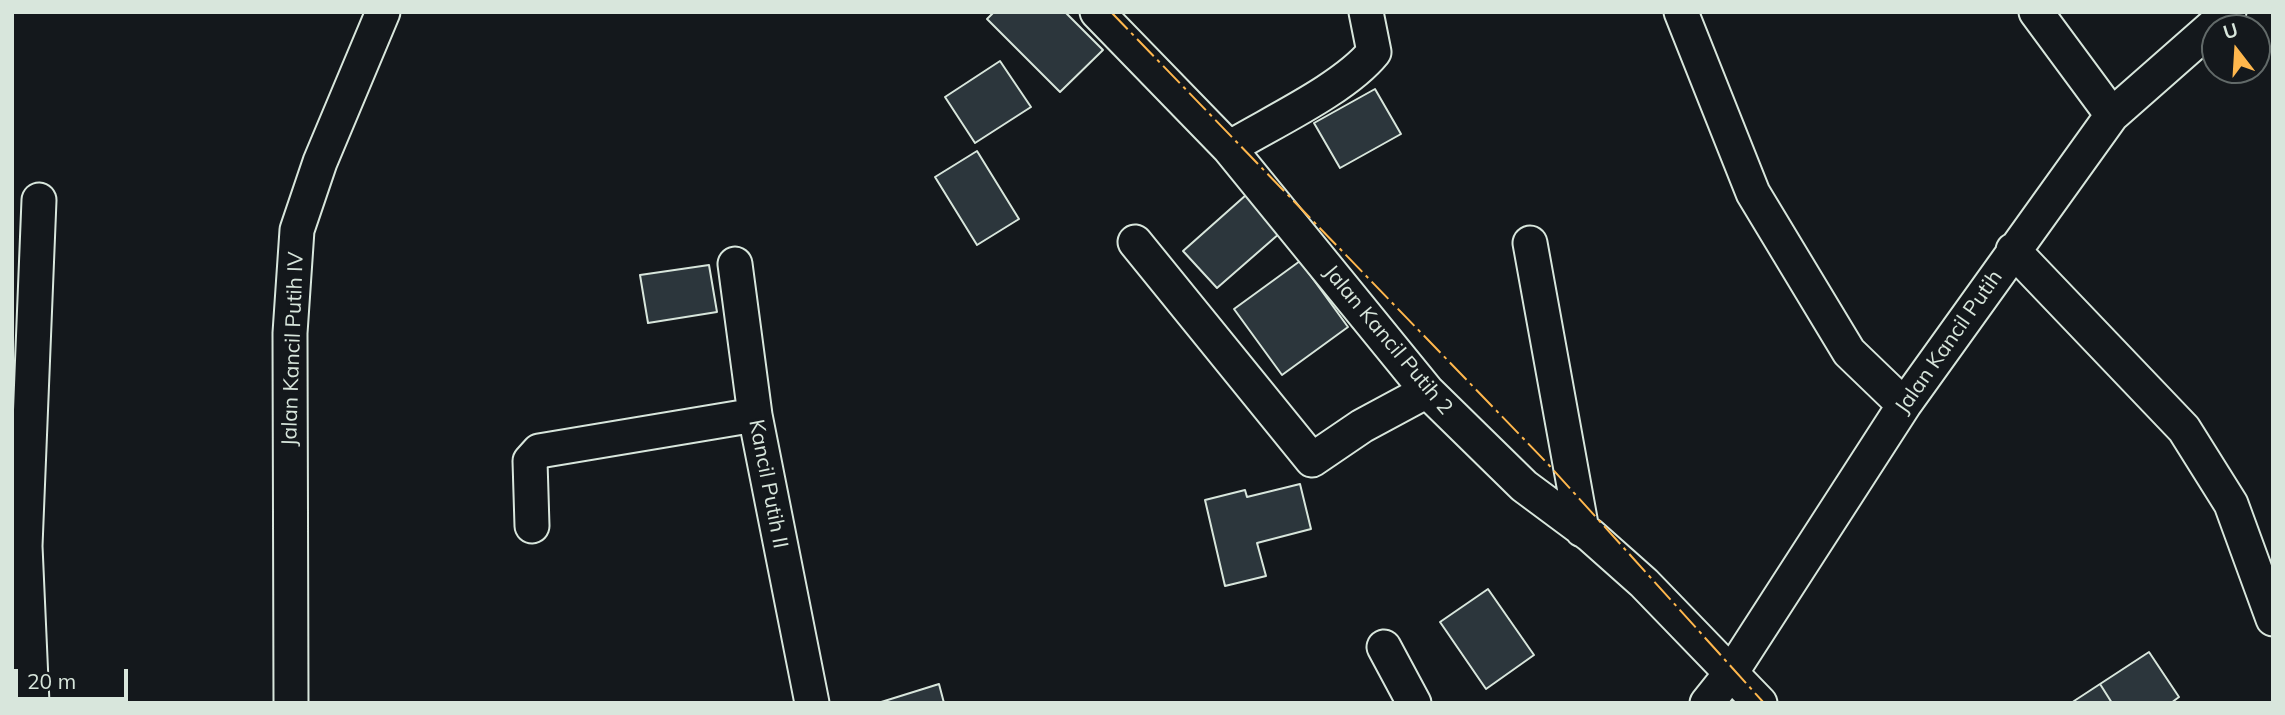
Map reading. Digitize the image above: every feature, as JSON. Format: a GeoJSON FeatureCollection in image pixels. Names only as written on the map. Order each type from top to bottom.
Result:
{"type":"FeatureCollection","features":[{"type":"Feature","properties":{"kind":"street","name":"Jalan Kancil Putih IV"},"geometry":{"type":"LineString","coordinates":[[291,703],[290,333],[297,230],[320,162],[383,12]]}},
{"type":"Feature","properties":{"kind":"street","name":"Jalan Kancil Putih 2"},"geometry":{"type":"LineString","coordinates":[[1097,12],[1229,148],[1427,391],[1524,486],[1582,530],[1644,583],[1760,703]]}},
{"type":"Feature","properties":{"kind":"street"},"geometry":{"type":"LineString","coordinates":[[1229,148],[1346,78],[1367,61],[1374,52],[1366,12]]}},
{"type":"Feature","properties":{"kind":"street"},"geometry":{"type":"LineString","coordinates":[[1681,12],[1753,193],[1849,352],[1904,405]]}},
{"type":"Feature","properties":{"kind":"street"},"geometry":{"type":"LineString","coordinates":[[2036,12],[2112,115]]}},
{"type":"Feature","properties":{"kind":"street","name":"Jalan Kancil Putih"},"geometry":{"type":"LineString","coordinates":[[1707,703],[1731,673],[1904,405],[2012,250],[2112,115],[2201,33]]}},
{"type":"Feature","properties":{"kind":"street"},"geometry":{"type":"LineString","coordinates":[[32,703],[24,546],[38,200]]}},
{"type":"Feature","properties":{"kind":"street"},"geometry":{"type":"LineString","coordinates":[[1135,242],[1312,460],[1362,426],[1427,391]]}},
{"type":"Feature","properties":{"kind":"street"},"geometry":{"type":"LineString","coordinates":[[1530,243],[1582,530]]}},
{"type":"Feature","properties":{"kind":"street"},"geometry":{"type":"LineString","coordinates":[[2012,250],[2184,429],[2231,503],[2273,619]]}},
{"type":"Feature","properties":{"kind":"street","name":"Kancil Putih II"},"geometry":{"type":"LineString","coordinates":[[735,264],[755,415],[812,703]]}},
{"type":"Feature","properties":{"kind":"street"},"geometry":{"type":"LineString","coordinates":[[532,526],[530,461],[539,451],[755,415]]}},
{"type":"Feature","properties":{"kind":"street"},"geometry":{"type":"LineString","coordinates":[[1384,647],[1414,703]]}},
{"type":"Feature","properties":{"kind":"building"},"geometry":{"type":"Polygon","coordinates":[[[994,12],[1065,12],[1103,50],[1060,92],[987,19],[994,12]]]}},
{"type":"Feature","properties":{"kind":"building"},"geometry":{"type":"Polygon","coordinates":[[[1000,61],[1031,107],[975,143],[945,97],[1000,61]]]}},
{"type":"Feature","properties":{"kind":"building"},"geometry":{"type":"Polygon","coordinates":[[[1375,89],[1401,134],[1340,168],[1314,123],[1375,89]]]}},
{"type":"Feature","properties":{"kind":"building"},"geometry":{"type":"Polygon","coordinates":[[[977,151],[1019,219],[977,245],[935,177],[977,151]]]}},
{"type":"Feature","properties":{"kind":"building"},"geometry":{"type":"Polygon","coordinates":[[[1246,195],[1280,233],[1217,288],[1183,251],[1246,195]]]}},
{"type":"Feature","properties":{"kind":"building"},"geometry":{"type":"Polygon","coordinates":[[[1300,261],[1348,327],[1282,375],[1234,309],[1300,261]]]}},
{"type":"Feature","properties":{"kind":"building"},"geometry":{"type":"Polygon","coordinates":[[[709,265],[717,312],[648,323],[640,275],[709,265]]]}},
{"type":"Feature","properties":{"kind":"building"},"geometry":{"type":"Polygon","coordinates":[[[1300,484],[1311,529],[1257,543],[1266,576],[1225,586],[1205,500],[1245,490],[1247,497],[1300,484]]]}},
{"type":"Feature","properties":{"kind":"building"},"geometry":{"type":"Polygon","coordinates":[[[1488,589],[1534,655],[1486,689],[1440,622],[1488,589]]]}},
{"type":"Feature","properties":{"kind":"building"},"geometry":{"type":"Polygon","coordinates":[[[2149,652],[2179,697],[2171,703],[2112,703],[2100,684],[2149,652]]]}},
{"type":"Feature","properties":{"kind":"building"},"geometry":{"type":"Polygon","coordinates":[[[939,684],[944,703],[878,703],[939,684]]]}},
{"type":"Feature","properties":{"kind":"building"},"geometry":{"type":"Polygon","coordinates":[[[2100,684],[2112,703],[2071,703],[2100,684]]]}},
{"type":"Feature","properties":{"kind":"power"},"geometry":{"type":"LineString","coordinates":[[1111,12],[1547,463],[1764,703]]}}]}
